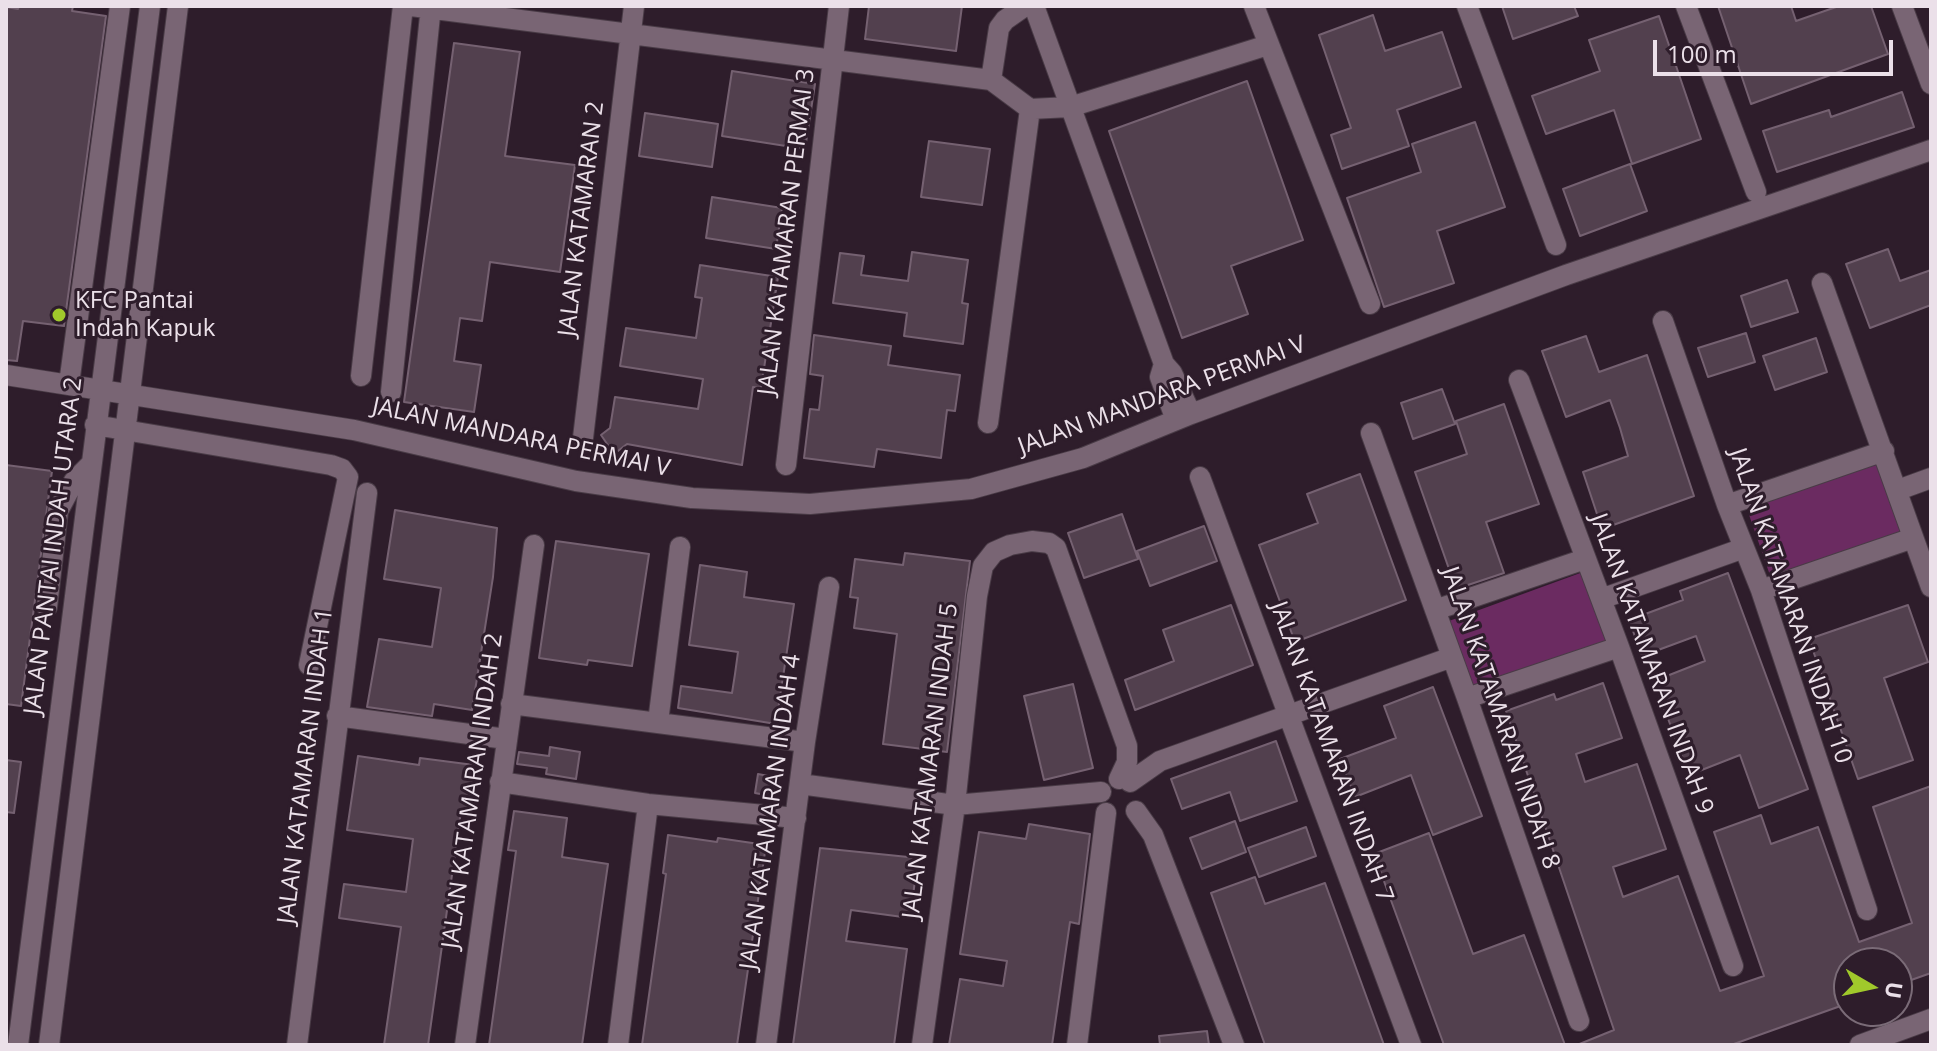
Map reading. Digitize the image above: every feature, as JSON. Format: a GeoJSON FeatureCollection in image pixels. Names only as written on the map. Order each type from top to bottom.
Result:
{"type":"FeatureCollection","features":[{"type":"Feature","properties":{"kind":"street"},"geometry":{"type":"LineString","coordinates":[[69,384],[120,6]]}},
{"type":"Feature","properties":{"kind":"street","name":"JALAN PANTAI INDAH UTARA 2"},"geometry":{"type":"LineString","coordinates":[[18,1045],[150,6]]}},
{"type":"Feature","properties":{"kind":"street"},"geometry":{"type":"LineString","coordinates":[[49,1045],[178,6]]}},
{"type":"Feature","properties":{"kind":"street"},"geometry":{"type":"LineString","coordinates":[[361,376],[403,6]]}},
{"type":"Feature","properties":{"kind":"street","name":"JALAN KATAMARAN 2"},"geometry":{"type":"LineString","coordinates":[[583,438],[634,6]]}},
{"type":"Feature","properties":{"kind":"street","name":"JALAN KATAMARAN PERMAI 3"},"geometry":{"type":"LineString","coordinates":[[786,465],[839,6]]}},
{"type":"Feature","properties":{"kind":"street"},"geometry":{"type":"LineString","coordinates":[[991,80],[999,28],[1025,6]]}},
{"type":"Feature","properties":{"kind":"street"},"geometry":{"type":"LineString","coordinates":[[1034,6],[1164,364],[1160,377],[1184,417]]}},
{"type":"Feature","properties":{"kind":"street"},"geometry":{"type":"LineString","coordinates":[[1254,6],[1370,304]]}},
{"type":"Feature","properties":{"kind":"street"},"geometry":{"type":"LineString","coordinates":[[1467,6],[1556,245]]}},
{"type":"Feature","properties":{"kind":"street"},"geometry":{"type":"LineString","coordinates":[[1686,6],[1756,192]]}},
{"type":"Feature","properties":{"kind":"street"},"geometry":{"type":"LineString","coordinates":[[1902,6],[1931,84]]}},
{"type":"Feature","properties":{"kind":"street"},"geometry":{"type":"LineString","coordinates":[[391,392],[424,7],[991,80],[1030,109],[1070,107],[1268,45]]}},
{"type":"Feature","properties":{"kind":"street"},"geometry":{"type":"LineString","coordinates":[[988,423],[1030,109]]}},
{"type":"Feature","properties":{"kind":"street","name":"JALAN MANDARA PERMAI V"},"geometry":{"type":"LineString","coordinates":[[6,375],[354,430],[576,481],[692,498],[810,504],[971,489],[1083,458],[1184,417],[1566,275],[1931,150]]}},
{"type":"Feature","properties":{"kind":"street"},"geometry":{"type":"LineString","coordinates":[[1822,283],[1931,587]]}},
{"type":"Feature","properties":{"kind":"street","name":"JALAN KATAMARAN INDAH 10"},"geometry":{"type":"LineString","coordinates":[[1663,321],[1727,505],[1761,590],[1867,910]]}},
{"type":"Feature","properties":{"kind":"street","name":"JALAN KATAMARAN INDAH 9"},"geometry":{"type":"LineString","coordinates":[[1519,380],[1733,966]]}},
{"type":"Feature","properties":{"kind":"street","name":"JALAN KATAMARAN INDAH 1"},"geometry":{"type":"LineString","coordinates":[[95,425],[342,469],[348,477],[309,665]]}},
{"type":"Feature","properties":{"kind":"street","name":"JALAN KATAMARAN INDAH 8"},"geometry":{"type":"LineString","coordinates":[[1371,433],[1579,1021]]}},
{"type":"Feature","properties":{"kind":"street"},"geometry":{"type":"LineString","coordinates":[[1727,505],[1884,451]]}},
{"type":"Feature","properties":{"kind":"street"},"geometry":{"type":"LineString","coordinates":[[47,607],[58,511],[74,481],[90,465]]}},
{"type":"Feature","properties":{"kind":"street","name":"JALAN KATAMARAN INDAH 7"},"geometry":{"type":"LineString","coordinates":[[1200,477],[1411,1045]]}},
{"type":"Feature","properties":{"kind":"street"},"geometry":{"type":"LineString","coordinates":[[1898,490],[1931,478]]}},
{"type":"Feature","properties":{"kind":"street","name":"JALAN KATAMARAN INDAH 1"},"geometry":{"type":"LineString","coordinates":[[297,1045],[367,493]]}},
{"type":"Feature","properties":{"kind":"street"},"geometry":{"type":"LineString","coordinates":[[1761,590],[1913,538]]}},
{"type":"Feature","properties":{"kind":"street","name":"JALAN KATAMARAN INDAH 5"},"geometry":{"type":"LineString","coordinates":[[922,1045],[955,805],[977,596],[983,566],[994,552],[1010,545],[1041,542],[1056,548],[1127,746],[1124,780]]}},
{"type":"Feature","properties":{"kind":"street","name":"JALAN KATAMARAN INDAH 2"},"geometry":{"type":"LineString","coordinates":[[465,1045],[534,545]]}},
{"type":"Feature","properties":{"kind":"street"},"geometry":{"type":"LineString","coordinates":[[658,722],[680,547]]}},
{"type":"Feature","properties":{"kind":"street"},"geometry":{"type":"LineString","coordinates":[[1601,599],[1744,548]]}},
{"type":"Feature","properties":{"kind":"street"},"geometry":{"type":"LineString","coordinates":[[1435,610],[1585,559]]}},
{"type":"Feature","properties":{"kind":"street","name":"JALAN KATAMARAN INDAH 4"},"geometry":{"type":"LineString","coordinates":[[766,1045],[805,742],[829,587]]}},
{"type":"Feature","properties":{"kind":"street"},"geometry":{"type":"LineString","coordinates":[[1467,698],[1619,647]]}},
{"type":"Feature","properties":{"kind":"street"},"geometry":{"type":"LineString","coordinates":[[1124,780],[1138,790],[1140,801],[1136,811],[1127,818],[1116,819],[1106,813],[1101,803],[1101,792],[1108,783],[1124,780],[1160,761],[1289,713],[1452,657]]}},
{"type":"Feature","properties":{"kind":"street"},"geometry":{"type":"LineString","coordinates":[[511,704],[805,742]]}},
{"type":"Feature","properties":{"kind":"street"},"geometry":{"type":"LineString","coordinates":[[337,716],[506,739]]}},
{"type":"Feature","properties":{"kind":"street"},"geometry":{"type":"LineString","coordinates":[[500,782],[648,804],[796,818]]}},
{"type":"Feature","properties":{"kind":"street"},"geometry":{"type":"LineString","coordinates":[[800,784],[955,805],[1101,792]]}},
{"type":"Feature","properties":{"kind":"street"},"geometry":{"type":"LineString","coordinates":[[618,1045],[648,804]]}},
{"type":"Feature","properties":{"kind":"street"},"geometry":{"type":"LineString","coordinates":[[1136,811],[1153,835],[1234,1045]]}},
{"type":"Feature","properties":{"kind":"street"},"geometry":{"type":"LineString","coordinates":[[1077,1045],[1106,813]]}},
{"type":"Feature","properties":{"kind":"street"},"geometry":{"type":"LineString","coordinates":[[1860,1045],[1899,1038],[1931,1019]]}},
{"type":"Feature","properties":{"kind":"shaded area"},"geometry":{"type":"Polygon","coordinates":[[[1881,461],[1907,537],[1773,584],[1747,509],[1881,461]]]}},
{"type":"Feature","properties":{"kind":"shaded area"},"geometry":{"type":"Polygon","coordinates":[[[1583,572],[1610,647],[1476,696],[1449,621],[1583,572]]]}},
{"type":"Feature","properties":{"kind":"building"},"geometry":{"type":"Polygon","coordinates":[[[19,6],[73,6],[72,11],[106,16],[64,326],[23,321],[17,361],[6,360],[6,7],[18,9],[19,6]]]}},
{"type":"Feature","properties":{"kind":"building"},"geometry":{"type":"Polygon","coordinates":[[[869,6],[962,6],[956,51],[865,39],[869,6]]]}},
{"type":"Feature","properties":{"kind":"building"},"geometry":{"type":"Polygon","coordinates":[[[1502,6],[1574,6],[1578,16],[1513,39],[1502,6]]]}},
{"type":"Feature","properties":{"kind":"building"},"geometry":{"type":"Polygon","coordinates":[[[1718,6],[1791,6],[1796,21],[1839,6],[1871,6],[1888,54],[1751,104],[1718,6]]]}},
{"type":"Feature","properties":{"kind":"building"},"geometry":{"type":"Polygon","coordinates":[[[1373,15],[1385,51],[1442,32],[1461,87],[1397,110],[1409,146],[1342,169],[1331,135],[1351,128],[1319,35],[1373,15]]]}},
{"type":"Feature","properties":{"kind":"building"},"geometry":{"type":"Polygon","coordinates":[[[1659,16],[1701,139],[1632,164],[1614,110],[1546,134],[1532,96],[1600,71],[1589,40],[1659,16]]]}},
{"type":"Feature","properties":{"kind":"building"},"geometry":{"type":"Polygon","coordinates":[[[454,43],[520,52],[505,156],[575,165],[560,272],[490,262],[482,321],[460,318],[454,361],[481,365],[474,412],[404,402],[454,43]]]}},
{"type":"Feature","properties":{"kind":"building"},"geometry":{"type":"Polygon","coordinates":[[[732,71],[815,84],[805,149],[722,136],[732,71]]]}},
{"type":"Feature","properties":{"kind":"building"},"geometry":{"type":"Polygon","coordinates":[[[1247,81],[1303,240],[1231,266],[1248,314],[1182,338],[1109,131],[1247,81]]]}},
{"type":"Feature","properties":{"kind":"building"},"geometry":{"type":"Polygon","coordinates":[[[1902,92],[1914,127],[1777,172],[1763,131],[1829,110],[1831,117],[1902,92]]]}},
{"type":"Feature","properties":{"kind":"building"},"geometry":{"type":"Polygon","coordinates":[[[645,113],[718,124],[712,167],[639,156],[645,113]]]}},
{"type":"Feature","properties":{"kind":"building"},"geometry":{"type":"Polygon","coordinates":[[[1475,122],[1505,207],[1437,231],[1454,283],[1384,307],[1347,198],[1421,172],[1412,144],[1475,122]]]}},
{"type":"Feature","properties":{"kind":"building"},"geometry":{"type":"Polygon","coordinates":[[[929,141],[990,149],[982,205],[921,197],[929,141]]]}},
{"type":"Feature","properties":{"kind":"building"},"geometry":{"type":"Polygon","coordinates":[[[1630,164],[1647,211],[1580,236],[1563,189],[1630,164]]]}},
{"type":"Feature","properties":{"kind":"building"},"geometry":{"type":"Polygon","coordinates":[[[712,197],[782,208],[776,249],[706,238],[712,197]]]}},
{"type":"Feature","properties":{"kind":"building"},"geometry":{"type":"Polygon","coordinates":[[[1888,249],[1900,281],[1931,270],[1931,305],[1870,328],[1846,264],[1888,249]]]}},
{"type":"Feature","properties":{"kind":"building"},"geometry":{"type":"Polygon","coordinates":[[[912,252],[968,260],[962,303],[968,304],[963,344],[904,336],[907,313],[833,303],[840,253],[864,256],[861,275],[908,281],[912,252]]]}},
{"type":"Feature","properties":{"kind":"building"},"geometry":{"type":"Polygon","coordinates":[[[700,265],[778,277],[761,388],[753,387],[742,465],[627,444],[614,454],[601,435],[610,428],[615,397],[698,409],[703,379],[620,366],[626,328],[696,338],[702,298],[695,297],[700,265]]]}},
{"type":"Feature","properties":{"kind":"building"},"geometry":{"type":"Polygon","coordinates":[[[1787,280],[1798,312],[1751,327],[1741,296],[1787,280]]]}},
{"type":"Feature","properties":{"kind":"building"},"geometry":{"type":"Polygon","coordinates":[[[1746,333],[1755,362],[1708,377],[1698,348],[1746,333]]]}},
{"type":"Feature","properties":{"kind":"building"},"geometry":{"type":"Polygon","coordinates":[[[814,335],[891,346],[888,365],[960,375],[955,411],[947,410],[941,458],[877,449],[874,467],[804,458],[810,409],[819,410],[823,376],[810,374],[814,335]]]}},
{"type":"Feature","properties":{"kind":"building"},"geometry":{"type":"Polygon","coordinates":[[[1586,336],[1599,372],[1647,355],[1694,496],[1602,529],[1583,472],[1628,456],[1620,428],[1610,400],[1566,417],[1542,351],[1586,336]]]}},
{"type":"Feature","properties":{"kind":"building"},"geometry":{"type":"Polygon","coordinates":[[[1816,338],[1827,372],[1775,390],[1763,356],[1816,338]]]}},
{"type":"Feature","properties":{"kind":"building"},"geometry":{"type":"Polygon","coordinates":[[[1442,389],[1455,424],[1413,439],[1401,403],[1442,389]]]}},
{"type":"Feature","properties":{"kind":"building"},"geometry":{"type":"Polygon","coordinates":[[[1504,404],[1539,504],[1486,522],[1504,573],[1456,589],[1415,472],[1467,454],[1456,421],[1504,404]]]}},
{"type":"Feature","properties":{"kind":"building"},"geometry":{"type":"Polygon","coordinates":[[[6,465],[52,471],[21,706],[6,704],[6,465]]]}},
{"type":"Feature","properties":{"kind":"building"},"geometry":{"type":"Polygon","coordinates":[[[1360,474],[1406,600],[1295,642],[1259,545],[1318,523],[1307,494],[1360,474]]]}},
{"type":"Feature","properties":{"kind":"building"},"geometry":{"type":"Polygon","coordinates":[[[395,510],[497,528],[493,577],[472,710],[434,704],[432,716],[367,707],[379,639],[432,647],[441,588],[384,579],[395,510]]]}},
{"type":"Feature","properties":{"kind":"building"},"geometry":{"type":"Polygon","coordinates":[[[1122,514],[1138,559],[1084,578],[1068,533],[1122,514]]]}},
{"type":"Feature","properties":{"kind":"building"},"geometry":{"type":"Polygon","coordinates":[[[1204,526],[1217,561],[1150,586],[1137,551],[1204,526]]]}},
{"type":"Feature","properties":{"kind":"building"},"geometry":{"type":"Polygon","coordinates":[[[556,541],[649,554],[632,666],[588,660],[587,665],[539,658],[556,541]]]}},
{"type":"Feature","properties":{"kind":"building"},"geometry":{"type":"Polygon","coordinates":[[[905,553],[970,561],[947,752],[883,744],[897,634],[854,628],[858,598],[850,597],[855,559],[903,565],[905,553]]]}},
{"type":"Feature","properties":{"kind":"building"},"geometry":{"type":"Polygon","coordinates":[[[700,565],[747,572],[744,597],[794,604],[776,724],[678,708],[681,686],[732,693],[735,674],[738,652],[689,645],[700,565]]]}},
{"type":"Feature","properties":{"kind":"building"},"geometry":{"type":"Polygon","coordinates":[[[1728,573],[1808,789],[1759,808],[1740,755],[1689,775],[1654,681],[1705,661],[1696,636],[1642,656],[1629,620],[1683,600],[1680,591],[1728,573]]]}},
{"type":"Feature","properties":{"kind":"building"},"geometry":{"type":"Polygon","coordinates":[[[1231,605],[1253,665],[1135,710],[1125,680],[1174,661],[1163,630],[1231,605]]]}},
{"type":"Feature","properties":{"kind":"building"},"geometry":{"type":"Polygon","coordinates":[[[1908,605],[1928,662],[1884,678],[1913,760],[1858,779],[1809,639],[1908,605]]]}},
{"type":"Feature","properties":{"kind":"building"},"geometry":{"type":"Polygon","coordinates":[[[1603,683],[1622,738],[1576,754],[1585,782],[1637,764],[1666,849],[1613,867],[1623,897],[1678,876],[1720,991],[1764,976],[1714,832],[1761,815],[1771,844],[1818,827],[1859,942],[1912,923],[1873,807],[1931,786],[1931,973],[1913,979],[1913,947],[1833,947],[1833,1009],[1731,1045],[1577,1045],[1614,1030],[1506,711],[1554,694],[1556,700],[1603,683]]]}},
{"type":"Feature","properties":{"kind":"building"},"geometry":{"type":"Polygon","coordinates":[[[1073,684],[1093,768],[1044,780],[1024,696],[1073,684]]]}},
{"type":"Feature","properties":{"kind":"building"},"geometry":{"type":"Polygon","coordinates":[[[1433,687],[1482,816],[1433,835],[1411,775],[1355,797],[1340,759],[1396,738],[1384,706],[1433,687]]]}},
{"type":"Feature","properties":{"kind":"building"},"geometry":{"type":"Polygon","coordinates":[[[1276,741],[1297,801],[1240,821],[1230,792],[1182,809],[1171,779],[1276,741]]]}},
{"type":"Feature","properties":{"kind":"building"},"geometry":{"type":"Polygon","coordinates":[[[550,747],[580,752],[576,779],[546,774],[547,768],[517,764],[519,752],[549,756],[550,747]]]}},
{"type":"Feature","properties":{"kind":"building"},"geometry":{"type":"Polygon","coordinates":[[[358,756],[419,765],[420,758],[474,765],[468,812],[461,811],[428,1045],[384,1045],[401,927],[339,918],[344,884],[406,892],[413,839],[347,830],[358,756]]]}},
{"type":"Feature","properties":{"kind":"building"},"geometry":{"type":"Polygon","coordinates":[[[6,760],[21,762],[14,813],[6,812],[6,760]]]}},
{"type":"Feature","properties":{"kind":"building"},"geometry":{"type":"Polygon","coordinates":[[[758,774],[779,778],[776,797],[755,793],[758,774]]]}},
{"type":"Feature","properties":{"kind":"building"},"geometry":{"type":"Polygon","coordinates":[[[514,811],[567,818],[562,857],[608,864],[582,1045],[489,1045],[516,851],[508,850],[514,811]]]}},
{"type":"Feature","properties":{"kind":"building"},"geometry":{"type":"Polygon","coordinates":[[[1235,821],[1246,852],[1202,869],[1190,838],[1235,821]]]}},
{"type":"Feature","properties":{"kind":"building"},"geometry":{"type":"Polygon","coordinates":[[[1029,824],[1090,834],[1079,924],[1070,922],[1052,1045],[949,1045],[960,979],[1003,986],[1007,961],[960,954],[979,832],[1026,839],[1029,824]]]}},
{"type":"Feature","properties":{"kind":"building"},"geometry":{"type":"Polygon","coordinates":[[[1306,827],[1316,856],[1259,877],[1248,848],[1306,827]]]}},
{"type":"Feature","properties":{"kind":"building"},"geometry":{"type":"Polygon","coordinates":[[[1429,833],[1473,954],[1524,935],[1565,1045],[1444,1045],[1374,854],[1429,833]]]}},
{"type":"Feature","properties":{"kind":"building"},"geometry":{"type":"Polygon","coordinates":[[[668,835],[766,845],[737,1045],[642,1045],[666,874],[663,873],[668,835]]]}},
{"type":"Feature","properties":{"kind":"building"},"geometry":{"type":"Polygon","coordinates":[[[820,848],[918,858],[910,918],[851,910],[846,941],[907,949],[894,1045],[793,1045],[820,848]]]}},
{"type":"Feature","properties":{"kind":"building"},"geometry":{"type":"Polygon","coordinates":[[[1255,877],[1265,904],[1325,883],[1384,1045],[1265,1045],[1211,893],[1255,877]]]}},
{"type":"Feature","properties":{"kind":"building"},"geometry":{"type":"Polygon","coordinates":[[[1207,1031],[1209,1045],[1160,1045],[1159,1036],[1207,1031]]]}},
{"type":"Feature","properties":{"kind":"place","name":"KFC Pantai Indah Kapuk"},"geometry":{"type":"Point","coordinates":[59,315]}}]}
